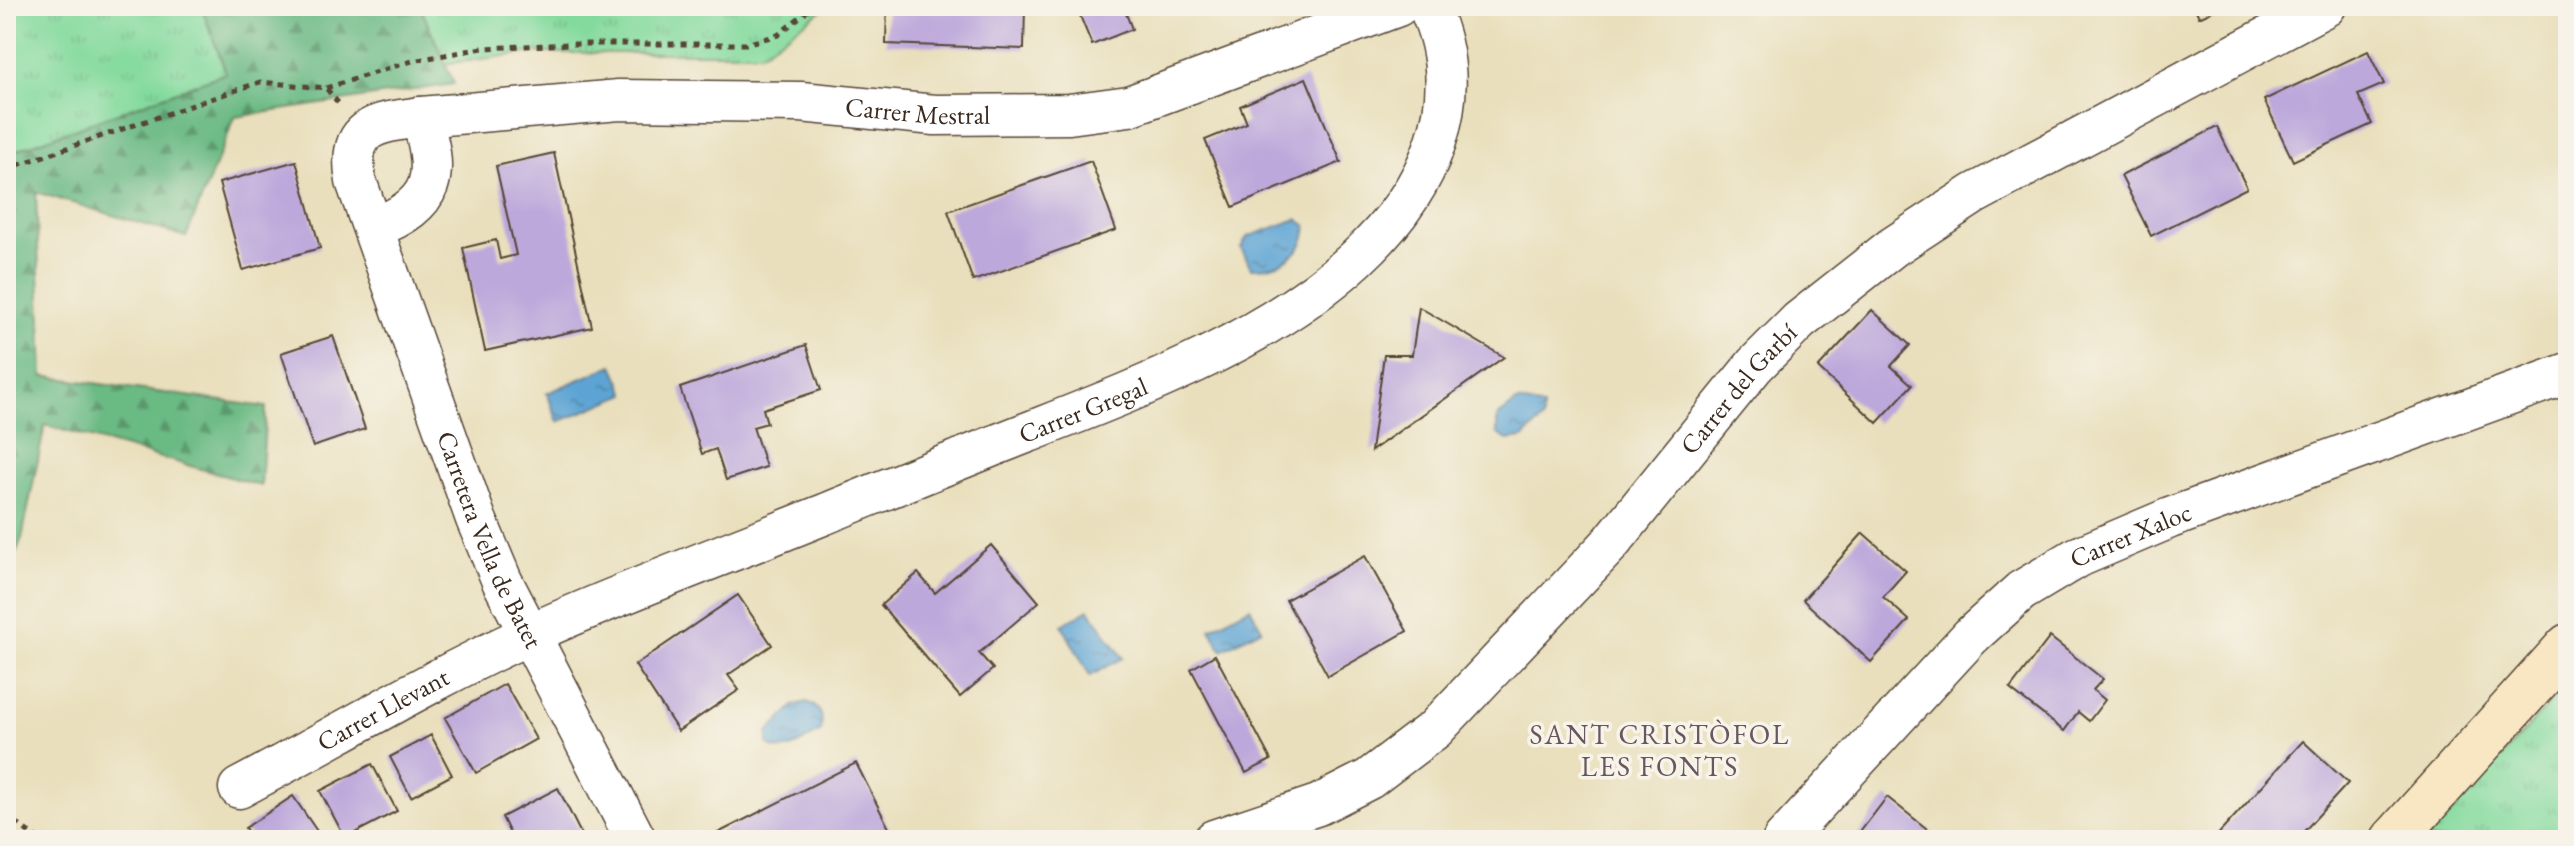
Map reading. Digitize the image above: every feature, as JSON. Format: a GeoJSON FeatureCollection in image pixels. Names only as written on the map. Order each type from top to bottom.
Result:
{"type":"FeatureCollection","features":[{"type":"Feature","properties":{"kind":"main road"},"geometry":{"type":"LineString","coordinates":[[2393,840],[2568,646]]}},
{"type":"Feature","properties":{"kind":"street","name":"Carrer Mestral"},"geometry":{"type":"LineString","coordinates":[[421,117],[619,100],[801,102],[935,115],[1069,114],[1129,106],[1398,6]]}},
{"type":"Feature","properties":{"kind":"street","name":"Carrer Gregal"},"geometry":{"type":"LineString","coordinates":[[528,635],[1148,385],[1267,322],[1319,287],[1362,254],[1403,206],[1440,132],[1448,84],[1446,58],[1428,6]]}},
{"type":"Feature","properties":{"kind":"street","name":"Carrer del Garbí"},"geometry":{"type":"LineString","coordinates":[[1214,840],[1318,805],[1369,779],[1435,729],[1610,544],[1755,365],[1799,321],[1893,247],[1974,194],[2326,6]]}},
{"type":"Feature","properties":{"kind":"street"},"geometry":{"type":"LineString","coordinates":[[362,133],[376,126],[421,117],[433,154],[433,171],[414,206],[399,218],[374,228]]}},
{"type":"Feature","properties":{"kind":"street","name":"Carretera Vella de Batet"},"geometry":{"type":"LineString","coordinates":[[362,133],[352,149],[353,165],[476,519],[528,635],[636,840]]}},
{"type":"Feature","properties":{"kind":"street","name":"Carrer Xaloc"},"geometry":{"type":"LineString","coordinates":[[1783,840],[1971,636],[2021,591],[2076,558],[2170,518],[2568,373]]}},
{"type":"Feature","properties":{"kind":"street","name":"Carrer Llevant"},"geometry":{"type":"LineString","coordinates":[[239,788],[528,635]]}},
{"type":"Feature","properties":{"kind":"path"},"geometry":{"type":"LineString","coordinates":[[6,169],[260,82],[326,88],[412,61],[483,48],[569,44],[746,44],[778,35],[813,6]]}},
{"type":"Feature","properties":{"kind":"path"},"geometry":{"type":"LineString","coordinates":[[326,88],[362,133]]}},
{"type":"Feature","properties":{"kind":"path"},"geometry":{"type":"LineString","coordinates":[[6,815],[39,840]]}},
{"type":"Feature","properties":{"kind":"green space"},"geometry":{"type":"Polygon","coordinates":[[[6,6],[828,6],[761,53],[527,53],[209,95],[6,186],[6,6]]]}},
{"type":"Feature","properties":{"kind":"green space"},"geometry":{"type":"Polygon","coordinates":[[[201,6],[420,6],[454,84],[235,117],[186,237],[36,192],[43,376],[266,407],[261,486],[45,425],[22,538],[6,578],[6,154],[226,73],[201,6]]]}},
{"type":"Feature","properties":{"kind":"green space"},"geometry":{"type":"Polygon","coordinates":[[[2568,683],[2568,840],[2426,840],[2568,683]]]}},
{"type":"Feature","properties":{"kind":"water"},"geometry":{"type":"Polygon","coordinates":[[[1297,219],[1307,226],[1296,253],[1271,266],[1251,268],[1241,248],[1247,237],[1297,219]]]}},
{"type":"Feature","properties":{"kind":"water"},"geometry":{"type":"Polygon","coordinates":[[[613,365],[626,394],[558,422],[547,393],[613,365]]]}},
{"type":"Feature","properties":{"kind":"water"},"geometry":{"type":"Polygon","coordinates":[[[1518,401],[1543,407],[1543,419],[1523,438],[1507,440],[1497,433],[1497,417],[1518,401]]]}},
{"type":"Feature","properties":{"kind":"water"},"geometry":{"type":"Polygon","coordinates":[[[1250,607],[1262,629],[1222,650],[1210,629],[1250,607]]]}},
{"type":"Feature","properties":{"kind":"water"},"geometry":{"type":"Polygon","coordinates":[[[1089,609],[1123,658],[1090,676],[1062,625],[1089,609]]]}},
{"type":"Feature","properties":{"kind":"water"},"geometry":{"type":"Polygon","coordinates":[[[807,702],[820,713],[821,731],[787,749],[780,750],[768,744],[768,732],[795,705],[807,702]]]}},
{"type":"Feature","properties":{"kind":"building"},"geometry":{"type":"Polygon","coordinates":[[[887,6],[1025,6],[1024,49],[886,44],[887,6]]]}},
{"type":"Feature","properties":{"kind":"building"},"geometry":{"type":"Polygon","coordinates":[[[1076,6],[1123,6],[1132,29],[1092,45],[1076,6]]]}},
{"type":"Feature","properties":{"kind":"building"},"geometry":{"type":"Polygon","coordinates":[[[2194,6],[2223,6],[2199,17],[2194,6]]]}},
{"type":"Feature","properties":{"kind":"building"},"geometry":{"type":"Polygon","coordinates":[[[2368,51],[2384,84],[2358,95],[2372,124],[2293,161],[2264,100],[2368,51]]]}},
{"type":"Feature","properties":{"kind":"building"},"geometry":{"type":"Polygon","coordinates":[[[1306,78],[1341,162],[1233,207],[1205,140],[1247,123],[1240,106],[1306,78]]]}},
{"type":"Feature","properties":{"kind":"building"},"geometry":{"type":"Polygon","coordinates":[[[2217,127],[2247,188],[2151,236],[2121,176],[2217,127]]]}},
{"type":"Feature","properties":{"kind":"building"},"geometry":{"type":"Polygon","coordinates":[[[554,153],[592,327],[485,351],[463,248],[496,240],[500,259],[516,255],[496,166],[554,153]]]}},
{"type":"Feature","properties":{"kind":"building"},"geometry":{"type":"Polygon","coordinates":[[[296,161],[320,248],[243,270],[219,183],[296,161]]]}},
{"type":"Feature","properties":{"kind":"building"},"geometry":{"type":"Polygon","coordinates":[[[1091,161],[1116,230],[973,281],[948,211],[1091,161]]]}},
{"type":"Feature","properties":{"kind":"building"},"geometry":{"type":"Polygon","coordinates":[[[1419,307],[1504,357],[1371,451],[1384,355],[1412,355],[1419,307]]]}},
{"type":"Feature","properties":{"kind":"building"},"geometry":{"type":"Polygon","coordinates":[[[1872,310],[1910,345],[1891,366],[1912,385],[1877,423],[1818,368],[1872,310]]]}},
{"type":"Feature","properties":{"kind":"building"},"geometry":{"type":"Polygon","coordinates":[[[333,336],[365,429],[313,447],[281,353],[333,336]]]}},
{"type":"Feature","properties":{"kind":"building"},"geometry":{"type":"Polygon","coordinates":[[[806,345],[821,390],[763,409],[767,423],[753,427],[766,467],[726,480],[716,449],[702,454],[680,388],[806,345]]]}},
{"type":"Feature","properties":{"kind":"building"},"geometry":{"type":"Polygon","coordinates":[[[1863,533],[1906,571],[1883,597],[1909,620],[1871,662],[1803,600],[1863,533]]]}},
{"type":"Feature","properties":{"kind":"building"},"geometry":{"type":"Polygon","coordinates":[[[991,545],[1039,602],[979,653],[993,669],[960,697],[881,605],[918,573],[935,593],[991,545]]]}},
{"type":"Feature","properties":{"kind":"building"},"geometry":{"type":"Polygon","coordinates":[[[1365,556],[1407,631],[1328,676],[1286,600],[1365,556]]]}},
{"type":"Feature","properties":{"kind":"building"},"geometry":{"type":"Polygon","coordinates":[[[738,595],[772,645],[728,675],[739,690],[678,731],[635,665],[738,595]]]}},
{"type":"Feature","properties":{"kind":"building"},"geometry":{"type":"Polygon","coordinates":[[[2050,637],[2103,679],[2093,690],[2105,700],[2089,721],[2078,712],[2064,731],[2010,689],[2050,637]]]}},
{"type":"Feature","properties":{"kind":"building"},"geometry":{"type":"Polygon","coordinates":[[[1215,655],[1271,760],[1246,773],[1191,669],[1215,655]]]}},
{"type":"Feature","properties":{"kind":"building"},"geometry":{"type":"Polygon","coordinates":[[[505,684],[536,739],[476,773],[445,718],[505,684]]]}},
{"type":"Feature","properties":{"kind":"building"},"geometry":{"type":"Polygon","coordinates":[[[431,735],[452,775],[411,797],[390,757],[431,735]]]}},
{"type":"Feature","properties":{"kind":"building"},"geometry":{"type":"Polygon","coordinates":[[[2303,741],[2348,783],[2296,840],[2213,840],[2303,741]]]}},
{"type":"Feature","properties":{"kind":"building"},"geometry":{"type":"Polygon","coordinates":[[[856,763],[895,840],[719,840],[716,834],[856,763]]]}},
{"type":"Feature","properties":{"kind":"building"},"geometry":{"type":"Polygon","coordinates":[[[372,764],[397,811],[345,838],[320,791],[372,764]]]}},
{"type":"Feature","properties":{"kind":"building"},"geometry":{"type":"Polygon","coordinates":[[[558,788],[584,840],[513,840],[502,817],[558,788]]]}},
{"type":"Feature","properties":{"kind":"building"},"geometry":{"type":"Polygon","coordinates":[[[293,796],[323,840],[253,840],[245,828],[293,796]]]}},
{"type":"Feature","properties":{"kind":"building"},"geometry":{"type":"Polygon","coordinates":[[[1887,797],[1941,840],[1854,840],[1887,797]]]}},
{"type":"Feature","properties":{"kind":"district","name":"SANT CRISTÒFOL LES FONTS"},"geometry":{"type":"Point","coordinates":[1660,750]}}]}
